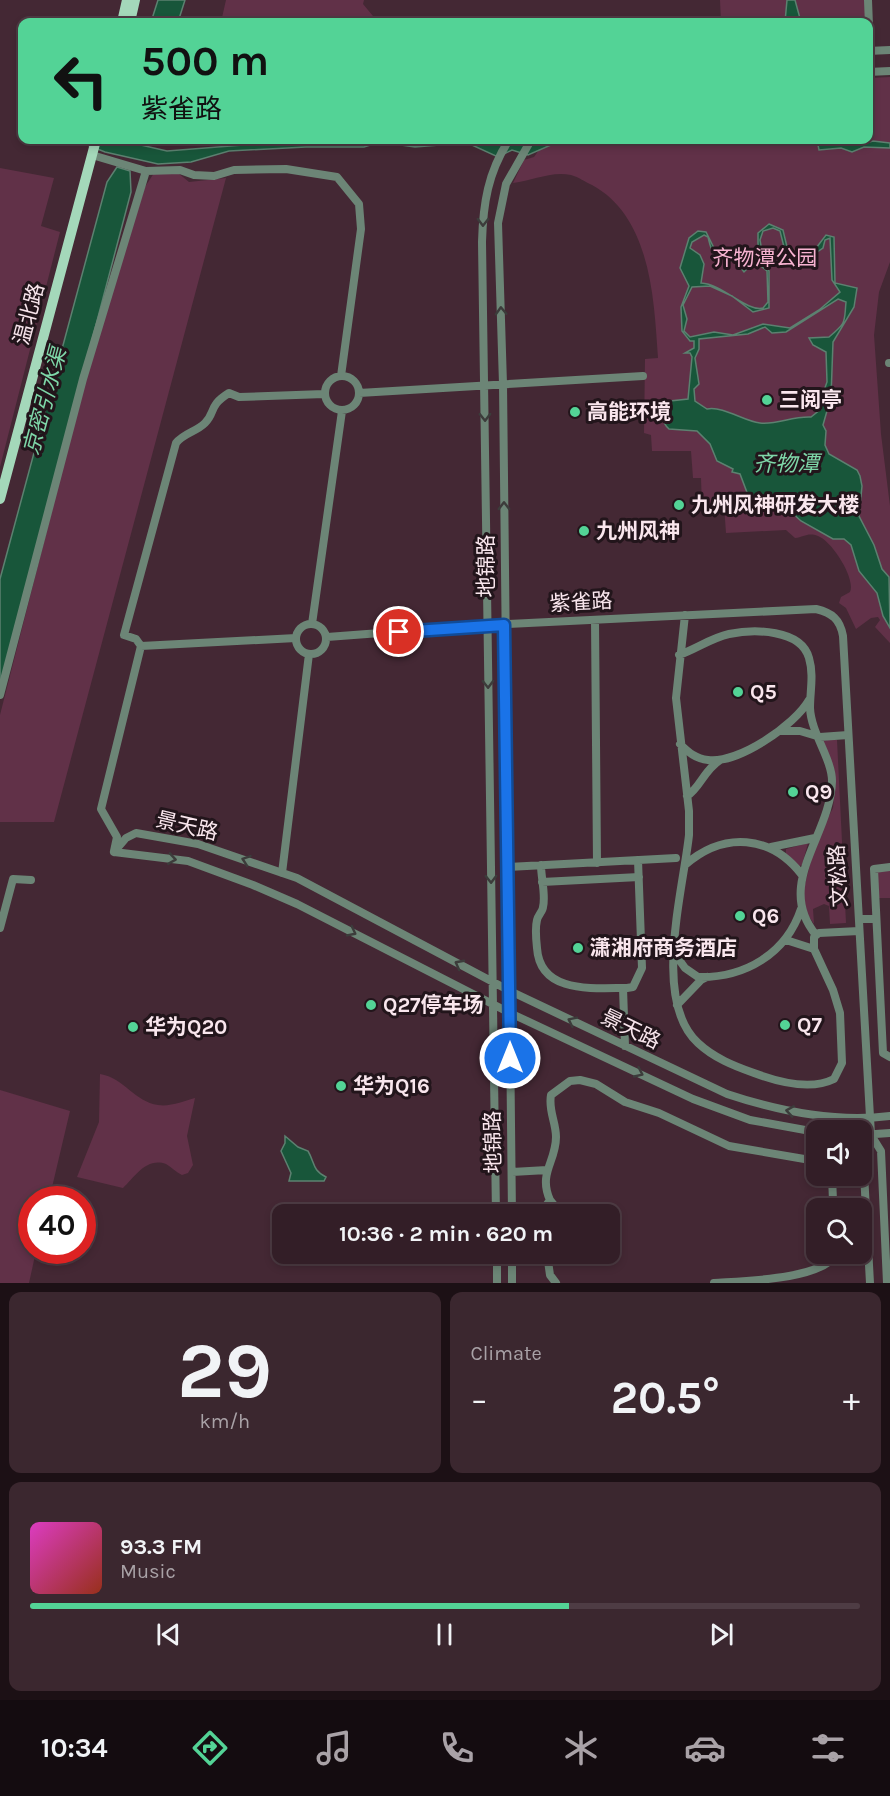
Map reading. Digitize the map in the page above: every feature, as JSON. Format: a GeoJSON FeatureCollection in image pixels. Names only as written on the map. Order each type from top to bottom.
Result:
{"type":"FeatureCollection","features":[{"type":"Feature","properties":{"kind":"main road"},"geometry":{"type":"LineString","coordinates":[[123,18],[128,0]]}},
{"type":"Feature","properties":{"kind":"main road"},"geometry":{"type":"LineString","coordinates":[[131,18],[135,0]]}},
{"type":"Feature","properties":{"kind":"main road","name":"温北路"},"geometry":{"type":"LineString","coordinates":[[0,499],[94,147]]}},
{"type":"Feature","properties":{"kind":"street"},"geometry":{"type":"LineString","coordinates":[[868,0],[868,18]]}},
{"type":"Feature","properties":{"kind":"street"},"geometry":{"type":"LineString","coordinates":[[873,51],[890,50]]}},
{"type":"Feature","properties":{"kind":"street"},"geometry":{"type":"LineString","coordinates":[[873,72],[890,71]]}},
{"type":"Feature","properties":{"kind":"street","name":"地锦路"},"geometry":{"type":"LineString","coordinates":[[496,1204],[483,212],[488,182],[507,144]]}},
{"type":"Feature","properties":{"kind":"street","name":"地锦路"},"geometry":{"type":"LineString","coordinates":[[512,1204],[503,384],[498,223],[506,184],[529,144]]}},
{"type":"Feature","properties":{"kind":"street"},"geometry":{"type":"LineString","coordinates":[[94,147],[146,171],[180,170],[194,175],[214,176],[234,170],[286,169],[337,177],[359,204],[361,229],[341,376]]}},
{"type":"Feature","properties":{"kind":"street"},"geometry":{"type":"LineString","coordinates":[[0,695],[83,379],[146,171]]}},
{"type":"Feature","properties":{"kind":"street"},"geometry":{"type":"LineString","coordinates":[[312,624],[342,411],[357,401],[359,393],[351,379],[341,376],[326,385],[324,394],[328,402],[342,411]]}},
{"type":"Feature","properties":{"kind":"street"},"geometry":{"type":"LineString","coordinates":[[359,393],[643,376]]}},
{"type":"Feature","properties":{"kind":"street"},"geometry":{"type":"LineString","coordinates":[[114,852],[117,837],[101,809],[141,646],[136,639],[124,635],[176,443],[183,434],[205,423],[215,402],[229,393],[239,397],[324,394]]}},
{"type":"Feature","properties":{"kind":"street","name":"紫雀路"},"geometry":{"type":"LineString","coordinates":[[327,637],[504,625],[816,609],[835,617]]}},
{"type":"Feature","properties":{"kind":"street"},"geometry":{"type":"LineString","coordinates":[[685,615],[676,698],[689,835],[673,977],[677,1005],[684,1026],[697,1043],[719,1059],[780,1081],[810,1085],[830,1081],[837,1076],[842,1063],[842,1027],[833,990],[814,949],[813,942],[816,935]]}},
{"type":"Feature","properties":{"kind":"street","name":"文松路"},"geometry":{"type":"LineString","coordinates":[[835,617],[841,625],[843,636],[870,1120]]}},
{"type":"Feature","properties":{"kind":"street"},"geometry":{"type":"LineString","coordinates":[[595,620],[597,862]]}},
{"type":"Feature","properties":{"kind":"street"},"geometry":{"type":"LineString","coordinates":[[312,624],[322,628],[327,637],[322,650],[309,654],[298,647],[296,638],[303,626],[312,624]]}},
{"type":"Feature","properties":{"kind":"street"},"geometry":{"type":"LineString","coordinates":[[679,655],[729,634],[766,633],[794,639],[800,643],[809,656],[813,724],[820,737],[820,747],[832,774],[830,807],[815,838],[802,875],[801,908],[804,921],[816,935]]}},
{"type":"Feature","properties":{"kind":"street"},"geometry":{"type":"LineString","coordinates":[[141,646],[296,638]]}},
{"type":"Feature","properties":{"kind":"street"},"geometry":{"type":"LineString","coordinates":[[282,873],[309,654]]}},
{"type":"Feature","properties":{"kind":"street"},"geometry":{"type":"LineString","coordinates":[[687,796],[694,791],[711,765],[782,730],[802,712],[810,698]]}},
{"type":"Feature","properties":{"kind":"street"},"geometry":{"type":"LineString","coordinates":[[782,730],[800,731],[820,737],[848,735]]}},
{"type":"Feature","properties":{"kind":"street"},"geometry":{"type":"LineString","coordinates":[[680,744],[698,758],[716,760],[723,758]]}},
{"type":"Feature","properties":{"kind":"street","name":"景天路"},"geometry":{"type":"LineString","coordinates":[[114,852],[126,837],[136,833],[198,844],[282,873],[510,991],[700,1083],[755,1103],[808,1114],[890,1116]]}},
{"type":"Feature","properties":{"kind":"street"},"geometry":{"type":"LineString","coordinates":[[685,865],[708,848],[727,842],[771,848],[815,838]]}},
{"type":"Feature","properties":{"kind":"street"},"geometry":{"type":"LineString","coordinates":[[771,848],[785,856],[802,875]]}},
{"type":"Feature","properties":{"kind":"street","name":"景天路"},"geometry":{"type":"LineString","coordinates":[[114,852],[188,861],[253,885],[297,904],[510,1013],[721,1111],[768,1125],[806,1131]]}},
{"type":"Feature","properties":{"kind":"street"},"geometry":{"type":"LineString","coordinates":[[507,867],[676,858]]}},
{"type":"Feature","properties":{"kind":"street"},"geometry":{"type":"LineString","coordinates":[[541,866],[543,909],[537,921],[536,936],[543,969],[558,982],[570,987],[623,988],[633,987],[642,968],[638,860]]}},
{"type":"Feature","properties":{"kind":"street"},"geometry":{"type":"LineString","coordinates":[[890,867],[874,870],[883,1053],[890,1057]]}},
{"type":"Feature","properties":{"kind":"street"},"geometry":{"type":"LineString","coordinates":[[542,882],[639,877]]}},
{"type":"Feature","properties":{"kind":"street"},"geometry":{"type":"LineString","coordinates":[[0,928],[13,879],[31,880]]}},
{"type":"Feature","properties":{"kind":"street"},"geometry":{"type":"LineString","coordinates":[[677,1005],[701,980],[755,965],[786,940],[801,908]]}},
{"type":"Feature","properties":{"kind":"street"},"geometry":{"type":"LineString","coordinates":[[858,920],[876,919]]}},
{"type":"Feature","properties":{"kind":"street"},"geometry":{"type":"LineString","coordinates":[[816,935],[859,931]]}},
{"type":"Feature","properties":{"kind":"street"},"geometry":{"type":"LineString","coordinates":[[786,940],[814,949]]}},
{"type":"Feature","properties":{"kind":"street"},"geometry":{"type":"LineString","coordinates":[[675,953],[691,973],[708,977]]}},
{"type":"Feature","properties":{"kind":"street"},"geometry":{"type":"LineString","coordinates":[[879,960],[890,964]]}},
{"type":"Feature","properties":{"kind":"street"},"geometry":{"type":"LineString","coordinates":[[623,988],[625,1046]]}},
{"type":"Feature","properties":{"kind":"street"},"geometry":{"type":"LineString","coordinates":[[553,1204],[544,1186],[556,1137],[551,1120],[551,1095],[570,1081],[580,1080],[596,1084],[625,1102],[659,1113],[729,1146],[806,1159]]}},
{"type":"Feature","properties":{"kind":"street"},"geometry":{"type":"LineString","coordinates":[[872,1135],[890,1133]]}},
{"type":"Feature","properties":{"kind":"street","name":"文松路"},"geometry":{"type":"LineString","coordinates":[[872,1137],[880,1151],[887,1283]]}},
{"type":"Feature","properties":{"kind":"street"},"geometry":{"type":"LineString","coordinates":[[512,1172],[547,1170]]}},
{"type":"Feature","properties":{"kind":"street","name":"文松路"},"geometry":{"type":"LineString","coordinates":[[865,1186],[870,1283]]}},
{"type":"Feature","properties":{"kind":"street"},"geometry":{"type":"LineString","coordinates":[[547,1204],[550,1200]]}},
{"type":"Feature","properties":{"kind":"street"},"geometry":{"type":"LineString","coordinates":[[496,1264],[497,1283]]}},
{"type":"Feature","properties":{"kind":"street"},"geometry":{"type":"LineString","coordinates":[[512,1264],[512,1283]]}},
{"type":"Feature","properties":{"kind":"street"},"geometry":{"type":"LineString","coordinates":[[550,1264],[550,1275],[556,1283]]}},
{"type":"Feature","properties":{"kind":"street"},"geometry":{"type":"LineString","coordinates":[[714,1283],[782,1278],[815,1270],[828,1264]]}},
{"type":"Feature","properties":{"kind":"green space"},"geometry":{"type":"Polygon","coordinates":[[[226,0],[364,0],[363,4],[375,18],[222,18],[226,0]]]}},
{"type":"Feature","properties":{"kind":"green space"},"geometry":{"type":"Polygon","coordinates":[[[720,0],[865,0],[866,18],[721,18],[720,0]]]}},
{"type":"Feature","properties":{"kind":"green space","name":"齐物潭公园"},"geometry":{"type":"Polygon","coordinates":[[[890,77],[890,262],[879,292],[874,335],[881,434],[890,506],[890,643],[875,627],[880,620],[878,617],[871,618],[856,629],[846,608],[839,603],[841,597],[850,592],[850,578],[836,552],[824,539],[811,534],[795,538],[786,530],[726,533],[724,505],[702,507],[701,478],[693,478],[691,451],[652,451],[651,435],[644,433],[645,359],[658,358],[654,311],[646,261],[627,217],[612,199],[592,185],[571,175],[549,175],[513,183],[524,160],[534,157],[543,144],[873,144],[873,78],[890,77]]]}},
{"type":"Feature","properties":{"kind":"green space"},"geometry":{"type":"Polygon","coordinates":[[[0,168],[54,178],[41,226],[60,232],[0,467],[0,168]]]}},
{"type":"Feature","properties":{"kind":"green space"},"geometry":{"type":"Polygon","coordinates":[[[154,173],[178,173],[189,182],[226,178],[54,822],[0,822],[0,715],[91,357],[145,187],[154,173]]]}},
{"type":"Feature","properties":{"kind":"green space"},"geometry":{"type":"Polygon","coordinates":[[[837,740],[846,923],[830,924],[829,906],[824,904],[813,909],[814,924],[804,909],[804,888],[816,841],[833,808],[835,788],[823,741],[837,740]]]}},
{"type":"Feature","properties":{"kind":"green space"},"geometry":{"type":"Polygon","coordinates":[[[808,843],[802,865],[797,867],[786,854],[786,849],[808,843]]]}},
{"type":"Feature","properties":{"kind":"green space"},"geometry":{"type":"Polygon","coordinates":[[[890,869],[890,898],[879,898],[877,872],[890,869]]]}},
{"type":"Feature","properties":{"kind":"green space"},"geometry":{"type":"Polygon","coordinates":[[[100,1074],[116,1080],[150,1103],[167,1105],[195,1098],[187,1136],[193,1165],[188,1173],[182,1175],[166,1164],[153,1163],[142,1169],[123,1188],[77,1177],[99,1122],[100,1074]]]}},
{"type":"Feature","properties":{"kind":"green space"},"geometry":{"type":"Polygon","coordinates":[[[0,1090],[70,1111],[52,1186],[18,1186],[18,1264],[33,1264],[29,1283],[0,1283],[0,1090]]]}},
{"type":"Feature","properties":{"kind":"water"},"geometry":{"type":"Polygon","coordinates":[[[158,0],[185,0],[179,18],[152,18],[158,0]]]}},
{"type":"Feature","properties":{"kind":"water"},"geometry":{"type":"Polygon","coordinates":[[[787,0],[795,0],[800,18],[785,18],[787,0]]]}},
{"type":"Feature","properties":{"kind":"water"},"geometry":{"type":"Polygon","coordinates":[[[873,141],[890,143],[890,148],[864,147],[852,152],[841,148],[819,150],[818,144],[873,144],[873,141]]]}},
{"type":"Feature","properties":{"kind":"water"},"geometry":{"type":"Polygon","coordinates":[[[85,144],[136,144],[167,151],[254,144],[374,144],[364,147],[229,151],[191,162],[158,164],[105,152],[85,144]]]}},
{"type":"Feature","properties":{"kind":"water"},"geometry":{"type":"Polygon","coordinates":[[[394,144],[421,146],[452,144],[415,147],[394,144]]]}},
{"type":"Feature","properties":{"kind":"water"},"geometry":{"type":"Polygon","coordinates":[[[452,144],[553,144],[528,155],[512,150],[498,157],[472,145],[452,144]]]}},
{"type":"Feature","properties":{"kind":"water"},"geometry":{"type":"Polygon","coordinates":[[[117,167],[130,171],[131,192],[0,689],[0,579],[107,182],[117,167]]]}},
{"type":"Feature","properties":{"kind":"water","name":"齐物潭"},"geometry":{"type":"Polygon","coordinates":[[[769,224],[783,230],[788,251],[791,254],[803,247],[808,253],[813,252],[826,235],[834,237],[835,283],[857,288],[854,307],[833,342],[831,397],[823,425],[826,431],[825,445],[829,454],[857,470],[860,476],[862,486],[859,516],[874,545],[882,569],[889,577],[890,628],[883,616],[877,593],[859,571],[851,545],[844,539],[833,539],[801,521],[790,511],[783,510],[782,504],[748,504],[757,497],[748,495],[740,474],[732,472],[733,469],[717,461],[710,444],[697,431],[669,429],[664,422],[664,412],[670,401],[688,399],[692,357],[690,353],[685,353],[694,348],[694,341],[690,341],[682,331],[681,307],[689,286],[680,268],[689,238],[698,231],[706,232],[718,256],[730,258],[742,264],[754,260],[758,250],[758,233],[769,224]],[[773,228],[763,231],[760,240],[764,263],[769,271],[769,308],[753,312],[734,297],[749,306],[763,308],[768,302],[767,271],[757,263],[744,272],[736,262],[719,258],[714,254],[708,237],[704,235],[692,242],[690,248],[700,255],[704,264],[701,283],[718,288],[731,295],[710,286],[692,287],[683,305],[687,319],[684,331],[690,337],[714,332],[733,335],[763,324],[790,328],[819,310],[840,292],[832,280],[830,238],[825,240],[823,248],[811,256],[804,251],[790,256],[785,251],[780,231],[773,228]],[[838,299],[786,332],[772,333],[765,327],[748,334],[699,339],[699,349],[695,358],[699,384],[694,389],[695,401],[707,409],[720,410],[760,423],[811,417],[821,409],[819,405],[827,382],[826,352],[813,345],[809,338],[829,337],[839,328],[844,318],[846,302],[838,299]]]}},
{"type":"Feature","properties":{"kind":"water"},"geometry":{"type":"Polygon","coordinates":[[[285,1136],[298,1147],[308,1151],[316,1169],[326,1177],[324,1181],[289,1181],[291,1173],[281,1151],[285,1143],[285,1136]]]}},
{"type":"Feature","properties":{"kind":"place","name":"三阅亭"},"geometry":{"type":"Point","coordinates":[767,400]}},
{"type":"Feature","properties":{"kind":"place","name":"高能环境"},"geometry":{"type":"Point","coordinates":[575,412]}},
{"type":"Feature","properties":{"kind":"place","name":"九州风神研发大楼"},"geometry":{"type":"Point","coordinates":[679,505]}},
{"type":"Feature","properties":{"kind":"place","name":"九州风神"},"geometry":{"type":"Point","coordinates":[584,531]}},
{"type":"Feature","properties":{"kind":"place","name":"Q5"},"geometry":{"type":"Point","coordinates":[738,692]}},
{"type":"Feature","properties":{"kind":"place","name":"Q9"},"geometry":{"type":"Point","coordinates":[793,792]}},
{"type":"Feature","properties":{"kind":"place","name":"Q6"},"geometry":{"type":"Point","coordinates":[740,916]}},
{"type":"Feature","properties":{"kind":"place","name":"潇湘府商务酒店"},"geometry":{"type":"Point","coordinates":[578,948]}},
{"type":"Feature","properties":{"kind":"place","name":"Q27停车场"},"geometry":{"type":"Point","coordinates":[371,1005]}},
{"type":"Feature","properties":{"kind":"place","name":"Q7"},"geometry":{"type":"Point","coordinates":[785,1025]}},
{"type":"Feature","properties":{"kind":"place","name":"华为Q20"},"geometry":{"type":"Point","coordinates":[133,1027]}},
{"type":"Feature","properties":{"kind":"place","name":"华为Q16"},"geometry":{"type":"Point","coordinates":[341,1086]}},
{"type":"Feature","properties":{"kind":"route"},"geometry":{"type":"LineString","coordinates":[[399,632],[504,625],[510,1058]]}},
{"type":"Feature","properties":{"kind":"water label","name":"京密引水渠"},"geometry":{"type":"Point","coordinates":[44,401]}}]}
